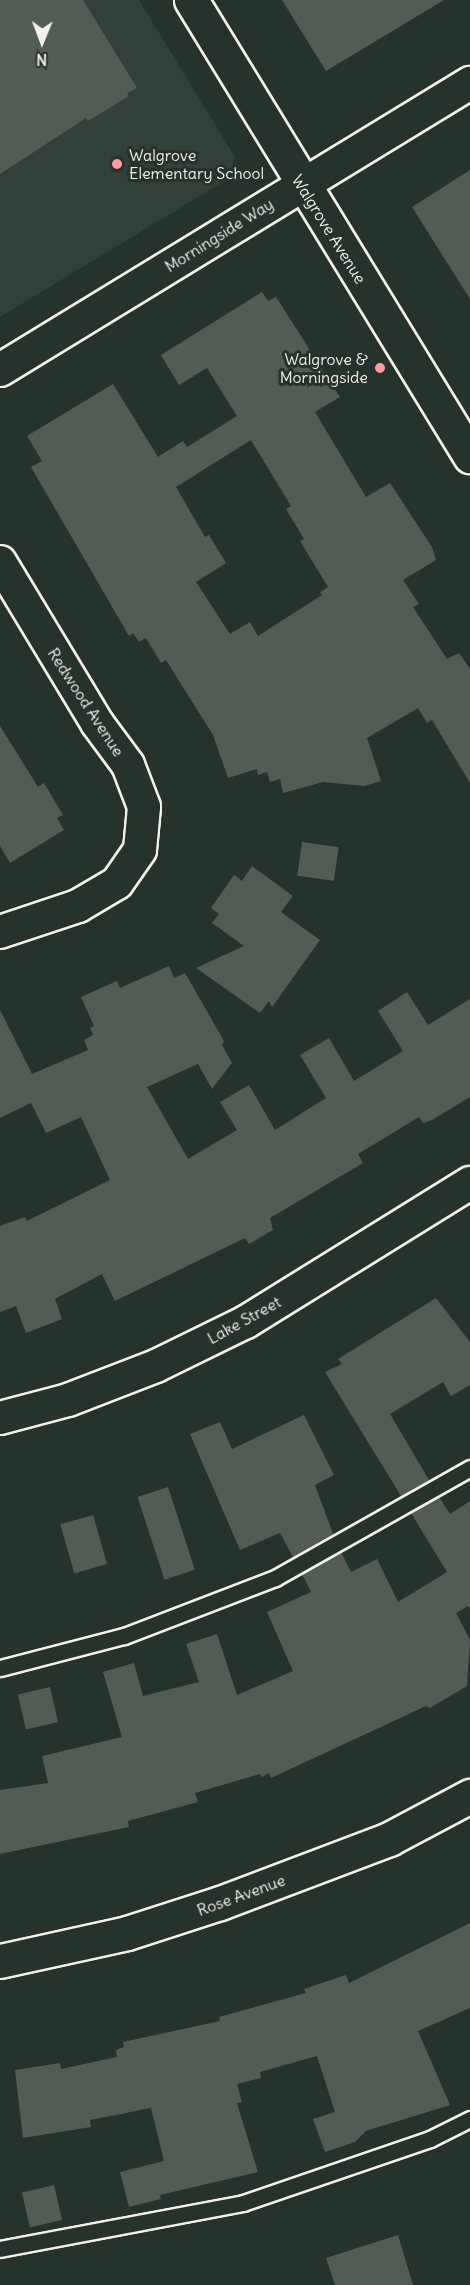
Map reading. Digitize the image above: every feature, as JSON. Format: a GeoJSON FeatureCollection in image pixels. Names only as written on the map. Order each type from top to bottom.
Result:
{"type":"FeatureCollection","features":[{"type":"Feature","properties":{"kind":"street","name":"Walgrove Avenue"},"geometry":{"type":"LineString","coordinates":[[190,0],[470,456]]}},
{"type":"Feature","properties":{"kind":"street","name":"Morningside Way"},"geometry":{"type":"LineString","coordinates":[[0,370],[301,184],[470,83]]}},
{"type":"Feature","properties":{"kind":"street","name":"Redwood Avenue"},"geometry":{"type":"LineString","coordinates":[[0,562],[97,723],[128,765],[144,807],[140,850],[117,884],[88,901],[0,932]]}},
{"type":"Feature","properties":{"kind":"street","name":"Lake Street"},"geometry":{"type":"LineString","coordinates":[[0,1418],[90,1391],[156,1366],[246,1322],[470,1183]]}},
{"type":"Feature","properties":{"kind":"street","name":"Rose Avenue"},"geometry":{"type":"LineString","coordinates":[[0,1961],[127,1933],[220,1904],[389,1839],[470,1796]]}},
{"type":"Feature","properties":{"kind":"lane"},"geometry":{"type":"LineString","coordinates":[[0,1668],[124,1636],[275,1578],[470,1468]]}},
{"type":"Feature","properties":{"kind":"lane"},"geometry":{"type":"LineString","coordinates":[[0,2249],[243,2203],[430,2139],[470,2119]]}},
{"type":"Feature","properties":{"kind":"shaded area","name":"Walgrove Elementary School"},"geometry":{"type":"Polygon","coordinates":[[[0,0],[139,0],[235,157],[228,179],[0,317],[0,0]]]}},
{"type":"Feature","properties":{"kind":"building"},"geometry":{"type":"Polygon","coordinates":[[[0,0],[83,0],[137,88],[127,93],[129,96],[88,121],[86,118],[0,174],[0,0]]]}},
{"type":"Feature","properties":{"kind":"building"},"geometry":{"type":"Polygon","coordinates":[[[282,0],[444,0],[326,71],[282,0]]]}},
{"type":"Feature","properties":{"kind":"building"},"geometry":{"type":"Polygon","coordinates":[[[470,170],[470,299],[412,207],[470,170]]]}},
{"type":"Feature","properties":{"kind":"building"},"geometry":{"type":"Polygon","coordinates":[[[262,292],[268,301],[276,297],[340,397],[315,412],[366,497],[390,483],[432,547],[436,560],[403,580],[419,604],[413,607],[447,659],[459,653],[470,669],[470,783],[432,720],[427,723],[418,708],[367,738],[381,781],[364,786],[323,782],[283,793],[280,779],[270,782],[267,772],[258,775],[257,769],[228,778],[213,735],[166,660],[161,663],[146,638],[139,642],[133,633],[129,636],[31,467],[42,461],[27,436],[113,384],[158,457],[183,441],[187,447],[237,416],[207,368],[179,385],[161,355],[262,292]],[[251,440],[176,487],[205,537],[209,535],[226,563],[196,582],[230,634],[250,622],[258,636],[322,595],[320,592],[328,587],[300,541],[304,539],[286,509],[291,506],[251,440]]]}},
{"type":"Feature","properties":{"kind":"building"},"geometry":{"type":"Polygon","coordinates":[[[0,726],[38,787],[44,783],[63,815],[57,818],[64,830],[10,863],[0,846],[0,726]]]}},
{"type":"Feature","properties":{"kind":"building"},"geometry":{"type":"Polygon","coordinates":[[[302,842],[339,847],[334,881],[297,876],[302,842]]]}},
{"type":"Feature","properties":{"kind":"building"},"geometry":{"type":"Polygon","coordinates":[[[252,866],[293,896],[281,912],[320,940],[272,1007],[269,1001],[260,1013],[196,968],[244,946],[212,923],[219,914],[211,908],[234,875],[242,881],[252,866]]]}},
{"type":"Feature","properties":{"kind":"building"},"geometry":{"type":"Polygon","coordinates":[[[169,966],[174,978],[185,973],[224,1041],[222,1045],[232,1063],[212,1089],[198,1064],[147,1087],[188,1159],[237,1130],[220,1102],[249,1085],[275,1130],[326,1098],[300,1055],[329,1038],[354,1081],[403,1051],[378,1011],[407,992],[428,1025],[470,999],[470,1097],[432,1120],[423,1123],[419,1117],[358,1154],[363,1163],[270,1218],[273,1230],[249,1244],[245,1238],[115,1301],[102,1274],[55,1299],[62,1319],[26,1333],[16,1306],[0,1312],[0,1226],[25,1217],[27,1221],[110,1180],[81,1117],[46,1133],[31,1103],[0,1118],[0,1010],[32,1074],[88,1050],[84,1040],[93,1035],[90,1028],[94,1026],[81,997],[117,981],[120,988],[169,966]]]}},
{"type":"Feature","properties":{"kind":"building"},"geometry":{"type":"Polygon","coordinates":[[[436,1298],[470,1342],[470,1385],[451,1396],[443,1382],[390,1414],[429,1480],[401,1496],[325,1372],[342,1364],[338,1359],[436,1298]]]}},
{"type":"Feature","properties":{"kind":"building"},"geometry":{"type":"Polygon","coordinates":[[[304,1415],[334,1475],[315,1485],[333,1534],[293,1557],[280,1533],[240,1550],[190,1434],[220,1422],[232,1449],[304,1415]]]}},
{"type":"Feature","properties":{"kind":"building"},"geometry":{"type":"Polygon","coordinates":[[[168,1487],[195,1570],[164,1580],[138,1497],[168,1487]]]}},
{"type":"Feature","properties":{"kind":"building"},"geometry":{"type":"Polygon","coordinates":[[[439,1497],[450,1514],[470,1501],[470,1609],[468,1606],[456,1613],[470,1640],[467,1686],[430,1708],[426,1706],[271,1778],[269,1773],[262,1777],[260,1774],[195,1793],[198,1802],[128,1821],[129,1827],[0,1854],[0,1790],[48,1783],[42,1756],[122,1737],[103,1672],[134,1663],[143,1696],[199,1682],[186,1644],[217,1634],[237,1695],[293,1671],[267,1612],[311,1592],[302,1574],[341,1552],[351,1572],[377,1559],[398,1602],[447,1572],[411,1513],[439,1497]]]}},
{"type":"Feature","properties":{"kind":"building"},"geometry":{"type":"Polygon","coordinates":[[[93,1515],[107,1564],[74,1573],[60,1524],[93,1515]]]}},
{"type":"Feature","properties":{"kind":"building"},"geometry":{"type":"Polygon","coordinates":[[[50,1687],[58,1722],[26,1730],[18,1694],[50,1687]]]}},
{"type":"Feature","properties":{"kind":"building"},"geometry":{"type":"Polygon","coordinates":[[[470,1923],[470,2008],[418,2031],[450,2105],[366,2131],[355,2142],[325,2152],[313,2119],[335,2112],[317,2056],[260,2072],[261,2078],[237,2084],[242,2102],[237,2103],[258,2172],[160,2195],[161,2199],[129,2207],[120,2172],[164,2161],[151,2108],[90,2120],[91,2127],[23,2138],[15,2070],[60,2063],[61,2069],[117,2057],[116,2050],[124,2047],[123,2042],[220,2021],[219,2017],[306,1993],[304,1989],[346,1975],[349,1983],[470,1923]]]}},
{"type":"Feature","properties":{"kind":"building"},"geometry":{"type":"Polygon","coordinates":[[[54,2185],[62,2220],[30,2228],[22,2192],[54,2185]]]}},
{"type":"Feature","properties":{"kind":"building"},"geometry":{"type":"Polygon","coordinates":[[[398,2235],[413,2285],[335,2285],[326,2258],[398,2235]]]}},
{"type":"Feature","properties":{"kind":"place","name":"Walgrove Elementary School"},"geometry":{"type":"Point","coordinates":[117,164]}},
{"type":"Feature","properties":{"kind":"place","name":"Walgrove & Morningside"},"geometry":{"type":"Point","coordinates":[380,368]}}]}
